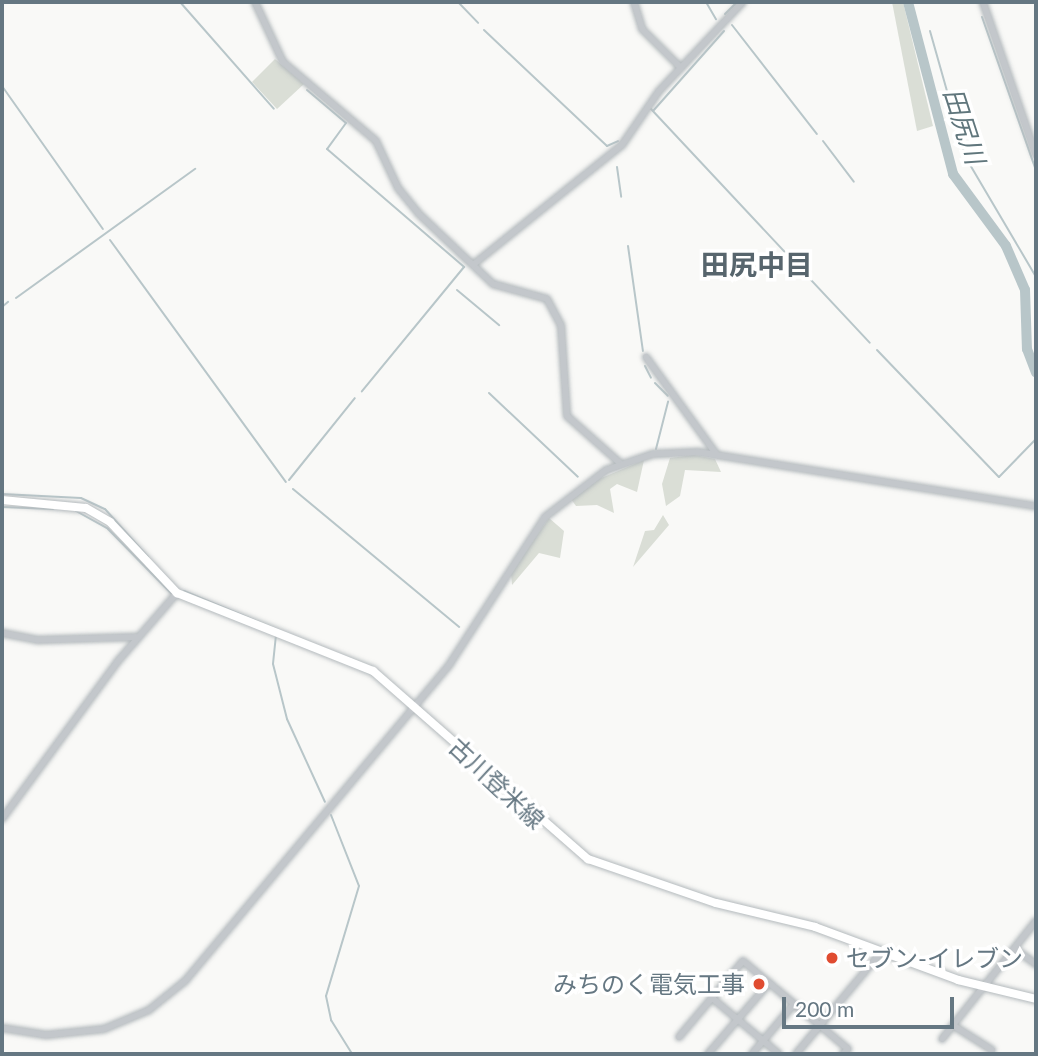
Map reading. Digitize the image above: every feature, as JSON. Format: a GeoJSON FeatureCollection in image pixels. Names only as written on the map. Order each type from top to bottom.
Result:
{"type":"FeatureCollection","features":[{"type":"Feature","properties":{"kind":"main road","name":"古川登米線"},"geometry":{"type":"LineString","coordinates":[[2,500],[64,502],[97,513],[177,593],[288,633],[358,662],[415,705],[560,841],[588,859],[882,951],[985,987],[1036,999]]}},
{"type":"Feature","properties":{"kind":"street"},"geometry":{"type":"LineString","coordinates":[[255,2],[283,62],[376,141],[398,188],[499,287],[547,299],[558,314],[566,416],[621,464]]}},
{"type":"Feature","properties":{"kind":"street"},"geometry":{"type":"LineString","coordinates":[[634,2],[642,29],[681,68]]}},
{"type":"Feature","properties":{"kind":"street"},"geometry":{"type":"LineString","coordinates":[[474,264],[622,145],[681,68],[743,2]]}},
{"type":"Feature","properties":{"kind":"street"},"geometry":{"type":"LineString","coordinates":[[983,2],[1036,155]]}},
{"type":"Feature","properties":{"kind":"street"},"geometry":{"type":"LineString","coordinates":[[646,357],[717,455]]}},
{"type":"Feature","properties":{"kind":"street"},"geometry":{"type":"LineString","coordinates":[[2,1028],[46,1035],[86,1033],[164,999],[415,705],[545,517],[592,477],[621,464],[661,453],[717,455],[1036,506]]}},
{"type":"Feature","properties":{"kind":"street"},"geometry":{"type":"LineString","coordinates":[[2,819],[136,637],[177,593]]}},
{"type":"Feature","properties":{"kind":"street"},"geometry":{"type":"LineString","coordinates":[[2,633],[37,640],[136,637]]}},
{"type":"Feature","properties":{"kind":"street"},"geometry":{"type":"LineString","coordinates":[[942,1039],[1015,949],[1033,931],[1036,921]]}},
{"type":"Feature","properties":{"kind":"street"},"geometry":{"type":"LineString","coordinates":[[1015,949],[1036,964]]}},
{"type":"Feature","properties":{"kind":"street"},"geometry":{"type":"LineString","coordinates":[[796,1054],[882,951]]}},
{"type":"Feature","properties":{"kind":"street"},"geometry":{"type":"LineString","coordinates":[[679,1037],[743,961],[848,1049],[843,1054]]}},
{"type":"Feature","properties":{"kind":"street"},"geometry":{"type":"LineString","coordinates":[[708,1054],[769,982]]}},
{"type":"Feature","properties":{"kind":"street"},"geometry":{"type":"LineString","coordinates":[[712,998],[779,1054]]}},
{"type":"Feature","properties":{"kind":"street"},"geometry":{"type":"LineString","coordinates":[[752,1054],[794,1004]]}},
{"type":"Feature","properties":{"kind":"street"},"geometry":{"type":"LineString","coordinates":[[954,1026],[992,1050]]}},
{"type":"Feature","properties":{"kind":"shaded area"},"geometry":{"type":"Polygon","coordinates":[[[892,2],[903,2],[933,126],[917,131],[892,2]]]}},
{"type":"Feature","properties":{"kind":"shaded area"},"geometry":{"type":"Polygon","coordinates":[[[275,59],[304,84],[277,109],[252,82],[275,59]]]}},
{"type":"Feature","properties":{"kind":"shaded area"},"geometry":{"type":"Polygon","coordinates":[[[694,455],[715,459],[721,472],[685,470],[680,496],[666,506],[662,484],[670,458],[694,455]]]}},
{"type":"Feature","properties":{"kind":"shaded area"},"geometry":{"type":"Polygon","coordinates":[[[644,460],[637,492],[617,484],[610,489],[614,513],[597,505],[576,506],[571,499],[592,482],[644,460]]]}},
{"type":"Feature","properties":{"kind":"shaded area"},"geometry":{"type":"Polygon","coordinates":[[[663,515],[669,525],[633,567],[645,531],[654,530],[663,515]]]}},
{"type":"Feature","properties":{"kind":"shaded area"},"geometry":{"type":"Polygon","coordinates":[[[549,518],[564,531],[560,558],[539,553],[512,585],[511,573],[549,518]]]}},
{"type":"Feature","properties":{"kind":"waterway"},"geometry":{"type":"LineString","coordinates":[[180,2],[274,109]]}},
{"type":"Feature","properties":{"kind":"waterway"},"geometry":{"type":"LineString","coordinates":[[443,2],[450,2]]}},
{"type":"Feature","properties":{"kind":"waterway"},"geometry":{"type":"LineString","coordinates":[[458,2],[478,23]]}},
{"type":"Feature","properties":{"kind":"waterway"},"geometry":{"type":"LineString","coordinates":[[706,2],[716,19]]}},
{"type":"Feature","properties":{"kind":"waterway"},"geometry":{"type":"LineString","coordinates":[[725,14],[737,2]]}},
{"type":"Feature","properties":{"kind":"waterway","name":"田尻川"},"geometry":{"type":"LineString","coordinates":[[908,2],[953,174],[1006,246],[1025,290],[1027,349],[1036,372]]}},
{"type":"Feature","properties":{"kind":"waterway"},"geometry":{"type":"LineString","coordinates":[[982,17],[1036,170]]}},
{"type":"Feature","properties":{"kind":"waterway"},"geometry":{"type":"LineString","coordinates":[[732,25],[817,134]]}},
{"type":"Feature","properties":{"kind":"waterway"},"geometry":{"type":"LineString","coordinates":[[484,30],[607,146],[618,141]]}},
{"type":"Feature","properties":{"kind":"waterway"},"geometry":{"type":"LineString","coordinates":[[653,111],[724,31]]}},
{"type":"Feature","properties":{"kind":"waterway"},"geometry":{"type":"LineString","coordinates":[[930,31],[966,158],[1036,277]]}},
{"type":"Feature","properties":{"kind":"waterway"},"geometry":{"type":"LineString","coordinates":[[2,86],[103,229]]}},
{"type":"Feature","properties":{"kind":"waterway"},"geometry":{"type":"LineString","coordinates":[[307,90],[346,123],[327,149],[464,267],[362,391]]}},
{"type":"Feature","properties":{"kind":"waterway"},"geometry":{"type":"LineString","coordinates":[[651,109],[870,343]]}},
{"type":"Feature","properties":{"kind":"waterway"},"geometry":{"type":"LineString","coordinates":[[823,141],[854,182]]}},
{"type":"Feature","properties":{"kind":"waterway"},"geometry":{"type":"LineString","coordinates":[[617,167],[621,197]]}},
{"type":"Feature","properties":{"kind":"waterway"},"geometry":{"type":"LineString","coordinates":[[16,298],[195,169]]}},
{"type":"Feature","properties":{"kind":"waterway"},"geometry":{"type":"LineString","coordinates":[[110,240],[286,482]]}},
{"type":"Feature","properties":{"kind":"waterway"},"geometry":{"type":"LineString","coordinates":[[628,246],[643,351]]}},
{"type":"Feature","properties":{"kind":"waterway"},"geometry":{"type":"LineString","coordinates":[[457,290],[499,325]]}},
{"type":"Feature","properties":{"kind":"waterway"},"geometry":{"type":"LineString","coordinates":[[2,307],[8,302]]}},
{"type":"Feature","properties":{"kind":"waterway"},"geometry":{"type":"LineString","coordinates":[[877,350],[999,477],[1036,439]]}},
{"type":"Feature","properties":{"kind":"waterway"},"geometry":{"type":"LineString","coordinates":[[645,366],[651,378]]}},
{"type":"Feature","properties":{"kind":"waterway"},"geometry":{"type":"LineString","coordinates":[[655,383],[668,396]]}},
{"type":"Feature","properties":{"kind":"waterway"},"geometry":{"type":"LineString","coordinates":[[489,393],[578,477]]}},
{"type":"Feature","properties":{"kind":"waterway"},"geometry":{"type":"LineString","coordinates":[[289,480],[355,398]]}},
{"type":"Feature","properties":{"kind":"waterway"},"geometry":{"type":"LineString","coordinates":[[656,449],[668,402]]}},
{"type":"Feature","properties":{"kind":"waterway"},"geometry":{"type":"LineString","coordinates":[[293,489],[459,627]]}},
{"type":"Feature","properties":{"kind":"waterway"},"geometry":{"type":"LineString","coordinates":[[2,494],[81,498],[105,509],[148,557]]}},
{"type":"Feature","properties":{"kind":"waterway"},"geometry":{"type":"LineString","coordinates":[[2,507],[53,509]]}},
{"type":"Feature","properties":{"kind":"waterway"},"geometry":{"type":"LineString","coordinates":[[76,511],[108,529],[171,593]]}},
{"type":"Feature","properties":{"kind":"waterway"},"geometry":{"type":"LineString","coordinates":[[184,591],[278,630]]}},
{"type":"Feature","properties":{"kind":"waterway"},"geometry":{"type":"LineString","coordinates":[[276,635],[273,664],[287,719],[325,802]]}},
{"type":"Feature","properties":{"kind":"waterway"},"geometry":{"type":"LineString","coordinates":[[331,815],[359,886],[326,996],[331,1020],[352,1054]]}},
{"type":"Feature","properties":{"kind":"place","name":"セブン-イレブン"},"geometry":{"type":"Point","coordinates":[832,958]}},
{"type":"Feature","properties":{"kind":"place","name":"みちのく電気工事"},"geometry":{"type":"Point","coordinates":[759,984]}},
{"type":"Feature","properties":{"kind":"district","name":"田尻中目"},"geometry":{"type":"Point","coordinates":[757,264]}}]}
